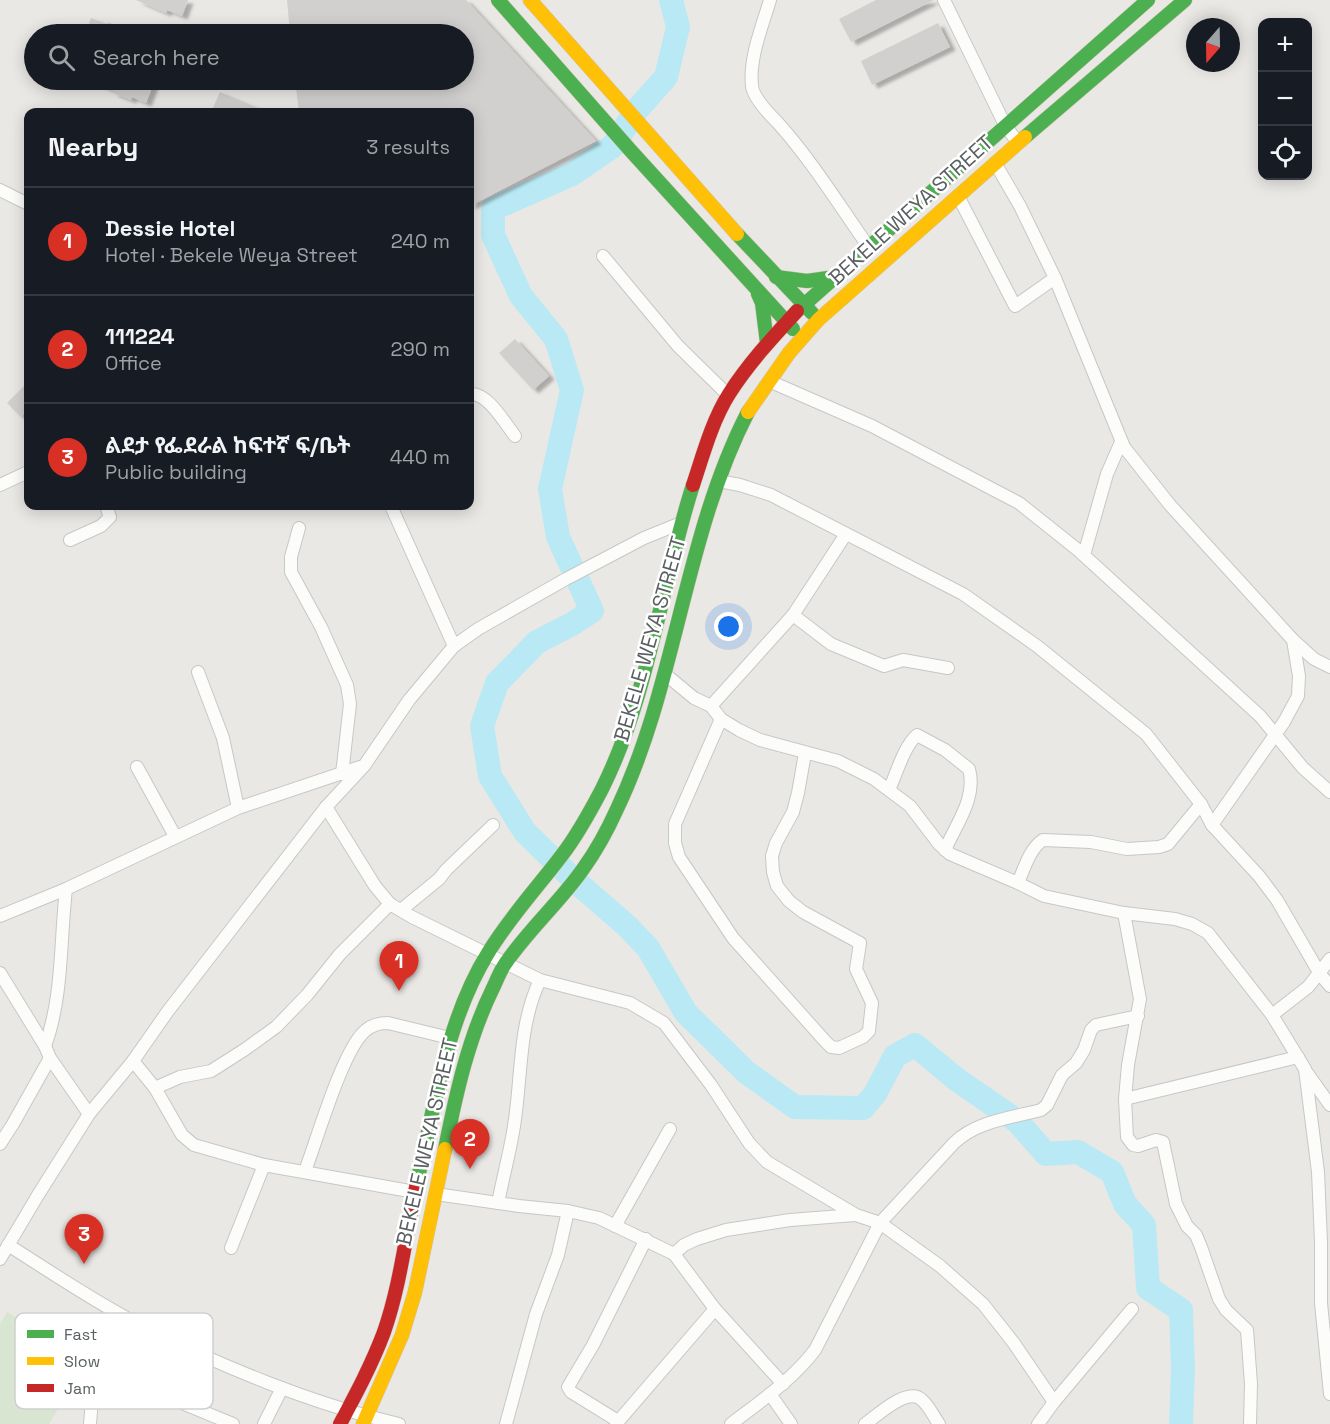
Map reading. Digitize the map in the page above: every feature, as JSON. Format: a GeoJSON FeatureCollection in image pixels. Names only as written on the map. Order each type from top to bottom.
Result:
{"type":"FeatureCollection","features":[{"type":"Feature","properties":{"kind":"main road"},"geometry":{"type":"LineString","coordinates":[[498,0],[631,152],[802,338]]}},
{"type":"Feature","properties":{"kind":"main road"},"geometry":{"type":"LineString","coordinates":[[530,0],[776,277],[818,320]]}},
{"type":"Feature","properties":{"kind":"main road"},"geometry":{"type":"LineString","coordinates":[[340,1424],[365,1377],[384,1330],[400,1269],[450,1038],[467,994],[487,954],[564,853],[602,789],[627,728],[642,679],[681,523],[710,434],[728,395],[785,321],[1148,0]]}},
{"type":"Feature","properties":{"kind":"main road","name":"BEKELE WEYA STREET"},"geometry":{"type":"LineString","coordinates":[[365,1420],[402,1335],[415,1292],[454,1104],[482,1011],[506,964],[585,868],[617,810],[645,741],[719,481],[747,414],[769,381],[818,320],[995,162],[1185,0]]}},
{"type":"Feature","properties":{"kind":"main road"},"geometry":{"type":"LineString","coordinates":[[776,277],[807,280],[835,277]]}},
{"type":"Feature","properties":{"kind":"main road"},"geometry":{"type":"LineString","coordinates":[[757,289],[762,303],[767,343]]}},
{"type":"Feature","properties":{"kind":"street"},"geometry":{"type":"LineString","coordinates":[[770,0],[753,66],[752,88],[868,246]]}},
{"type":"Feature","properties":{"kind":"street"},"geometry":{"type":"LineString","coordinates":[[944,0],[1005,125],[1018,143]]}},
{"type":"Feature","properties":{"kind":"street"},"geometry":{"type":"LineString","coordinates":[[995,162],[1020,206],[1055,278],[1121,442],[1170,505],[1293,640],[1314,659],[1330,666]]}},
{"type":"Feature","properties":{"kind":"street"},"geometry":{"type":"LineString","coordinates":[[0,190],[24,202]]}},
{"type":"Feature","properties":{"kind":"street"},"geometry":{"type":"LineString","coordinates":[[958,196],[1015,306],[1055,278]]}},
{"type":"Feature","properties":{"kind":"street"},"geometry":{"type":"LineString","coordinates":[[603,256],[678,346],[728,395]]}},
{"type":"Feature","properties":{"kind":"street"},"geometry":{"type":"LineString","coordinates":[[769,381],[872,426],[1019,503],[1084,555],[1260,716],[1303,768],[1330,792]]}},
{"type":"Feature","properties":{"kind":"street"},"geometry":{"type":"LineString","coordinates":[[474,394],[484,397],[514,436]]}},
{"type":"Feature","properties":{"kind":"street"},"geometry":{"type":"LineString","coordinates":[[1084,555],[1107,474],[1121,442]]}},
{"type":"Feature","properties":{"kind":"street"},"geometry":{"type":"LineString","coordinates":[[0,485],[24,474]]}},
{"type":"Feature","properties":{"kind":"street"},"geometry":{"type":"LineString","coordinates":[[719,481],[771,495],[963,594],[1037,646],[1146,734],[1201,804],[1212,825],[1259,876],[1277,900],[1320,974],[1330,986]]}},
{"type":"Feature","properties":{"kind":"street"},"geometry":{"type":"LineString","coordinates":[[70,540],[110,518],[107,510]]}},
{"type":"Feature","properties":{"kind":"street"},"geometry":{"type":"LineString","coordinates":[[393,510],[454,646]]}},
{"type":"Feature","properties":{"kind":"street"},"geometry":{"type":"LineString","coordinates":[[0,1259],[89,1114],[133,1061],[168,1011],[326,807],[364,766],[409,700],[454,646],[478,629],[644,538],[681,523]]}},
{"type":"Feature","properties":{"kind":"street"},"geometry":{"type":"LineString","coordinates":[[299,528],[291,557],[291,572],[321,627],[347,685],[350,704],[342,774]]}},
{"type":"Feature","properties":{"kind":"street"},"geometry":{"type":"LineString","coordinates":[[711,706],[793,615],[846,534]]}},
{"type":"Feature","properties":{"kind":"street"},"geometry":{"type":"LineString","coordinates":[[793,615],[831,644],[884,666],[903,660],[948,668]]}},
{"type":"Feature","properties":{"kind":"street"},"geometry":{"type":"LineString","coordinates":[[1212,825],[1284,722],[1298,696],[1299,676],[1293,640]]}},
{"type":"Feature","properties":{"kind":"street"},"geometry":{"type":"LineString","coordinates":[[198,672],[223,738],[238,808]]}},
{"type":"Feature","properties":{"kind":"street"},"geometry":{"type":"LineString","coordinates":[[665,674],[694,698],[711,706],[721,719],[760,740],[838,761],[874,779],[910,806],[945,850],[961,859],[1044,896],[1124,913],[1175,919],[1192,924],[1208,933],[1272,1015],[1305,1070],[1330,1104]]}},
{"type":"Feature","properties":{"kind":"street"},"geometry":{"type":"LineString","coordinates":[[721,719],[675,824],[676,850],[733,938],[825,1041],[831,1047],[838,1048],[863,1037],[869,1031],[872,1018],[872,1003],[856,969],[860,943],[803,912],[789,901],[777,886],[773,872],[774,849],[793,812],[805,753]]}},
{"type":"Feature","properties":{"kind":"street"},"geometry":{"type":"LineString","coordinates":[[889,790],[916,735],[945,750],[969,769],[970,793],[964,813],[945,850]]}},
{"type":"Feature","properties":{"kind":"street"},"geometry":{"type":"LineString","coordinates":[[137,766],[175,836]]}},
{"type":"Feature","properties":{"kind":"street"},"geometry":{"type":"LineString","coordinates":[[0,916],[66,889],[238,808],[364,766]]}},
{"type":"Feature","properties":{"kind":"street"},"geometry":{"type":"LineString","coordinates":[[1018,883],[1032,852],[1043,840],[1091,842],[1127,849],[1159,847],[1168,844],[1201,804]]}},
{"type":"Feature","properties":{"kind":"street"},"geometry":{"type":"LineString","coordinates":[[326,807],[375,886],[396,907],[540,981],[630,1003],[664,1023],[711,1085],[749,1143],[767,1161],[856,1215],[880,1223],[940,1266],[983,1304],[1013,1342],[1054,1402]]}},
{"type":"Feature","properties":{"kind":"street"},"geometry":{"type":"LineString","coordinates":[[155,1088],[180,1077],[211,1071],[276,1027],[307,995],[340,954],[396,907],[439,879],[494,825]]}},
{"type":"Feature","properties":{"kind":"street"},"geometry":{"type":"LineString","coordinates":[[0,1144],[47,1052],[58,981],[66,889]]}},
{"type":"Feature","properties":{"kind":"street"},"geometry":{"type":"LineString","coordinates":[[1124,913],[1140,999],[1128,1065],[1125,1099],[1127,1137],[1133,1145],[1138,1146],[1156,1140],[1163,1142],[1176,1204],[1186,1226],[1196,1235],[1219,1299],[1226,1310],[1247,1330],[1251,1384],[1250,1424]]}},
{"type":"Feature","properties":{"kind":"street"},"geometry":{"type":"LineString","coordinates":[[1272,1015],[1308,987],[1330,959]]}},
{"type":"Feature","properties":{"kind":"street"},"geometry":{"type":"LineString","coordinates":[[0,973],[47,1052],[89,1114]]}},
{"type":"Feature","properties":{"kind":"street"},"geometry":{"type":"LineString","coordinates":[[498,1203],[514,1125],[521,1054],[531,1000],[540,981]]}},
{"type":"Feature","properties":{"kind":"street"},"geometry":{"type":"LineString","coordinates":[[731,1424],[801,1369],[815,1350],[880,1223],[964,1133],[984,1125],[1041,1110],[1047,1105],[1062,1075],[1076,1063],[1084,1050],[1091,1030],[1096,1025],[1138,1016]]}},
{"type":"Feature","properties":{"kind":"street"},"geometry":{"type":"LineString","coordinates":[[305,1171],[351,1049],[367,1028],[387,1023],[450,1038]]}},
{"type":"Feature","properties":{"kind":"street"},"geometry":{"type":"LineString","coordinates":[[1125,1099],[1298,1057]]}},
{"type":"Feature","properties":{"kind":"street"},"geometry":{"type":"LineString","coordinates":[[133,1061],[155,1088],[182,1135],[194,1145],[264,1164],[415,1192]]}},
{"type":"Feature","properties":{"kind":"street"},"geometry":{"type":"LineString","coordinates":[[1305,1070],[1318,1172],[1321,1303],[1330,1394]]}},
{"type":"Feature","properties":{"kind":"street"},"geometry":{"type":"LineString","coordinates":[[615,1226],[670,1129]]}},
{"type":"Feature","properties":{"kind":"street"},"geometry":{"type":"LineString","coordinates":[[231,1248],[264,1164]]}},
{"type":"Feature","properties":{"kind":"street"},"geometry":{"type":"LineString","coordinates":[[436,1194],[568,1211],[599,1218],[674,1254],[716,1309],[783,1384]]}},
{"type":"Feature","properties":{"kind":"street"},"geometry":{"type":"LineString","coordinates":[[506,1424],[536,1314],[558,1255],[568,1211]]}},
{"type":"Feature","properties":{"kind":"street"},"geometry":{"type":"LineString","coordinates":[[674,1254],[684,1245],[697,1239],[726,1230],[790,1220],[856,1215]]}},
{"type":"Feature","properties":{"kind":"street"},"geometry":{"type":"LineString","coordinates":[[646,1239],[593,1346],[568,1387],[571,1392],[617,1423],[716,1309]]}},
{"type":"Feature","properties":{"kind":"street"},"geometry":{"type":"LineString","coordinates":[[8,1245],[120,1313]]}},
{"type":"Feature","properties":{"kind":"street"},"geometry":{"type":"LineString","coordinates":[[1038,1424],[1132,1309]]}},
{"type":"Feature","properties":{"kind":"street"},"geometry":{"type":"LineString","coordinates":[[213,1359],[282,1388],[347,1410],[365,1420],[399,1424]]}},
{"type":"Feature","properties":{"kind":"street"},"geometry":{"type":"LineString","coordinates":[[264,1424],[282,1388]]}},
{"type":"Feature","properties":{"kind":"street"},"geometry":{"type":"LineString","coordinates":[[770,1394],[791,1424]]}},
{"type":"Feature","properties":{"kind":"street"},"geometry":{"type":"LineString","coordinates":[[865,1424],[904,1397],[913,1395],[922,1399],[939,1424]]}},
{"type":"Feature","properties":{"kind":"street"},"geometry":{"type":"LineString","coordinates":[[90,1424],[91,1409]]}},
{"type":"Feature","properties":{"kind":"street"},"geometry":{"type":"LineString","coordinates":[[197,1409],[233,1424]]}},
{"type":"Feature","properties":{"kind":"green space"},"geometry":{"type":"Polygon","coordinates":[[[7,1312],[15,1317],[15,1409],[58,1409],[49,1424],[0,1424],[0,1324],[7,1312]]]}},
{"type":"Feature","properties":{"kind":"building"},"geometry":{"type":"Polygon","coordinates":[[[136,0],[188,0],[182,16],[167,10],[166,13],[136,0]]]}},
{"type":"Feature","properties":{"kind":"building"},"geometry":{"type":"Polygon","coordinates":[[[287,0],[466,0],[596,141],[474,204],[474,108],[298,108],[296,90],[474,90],[474,24],[289,24],[287,0]]]}},
{"type":"Feature","properties":{"kind":"building"},"geometry":{"type":"Polygon","coordinates":[[[876,0],[934,0],[851,42],[839,19],[876,0]]]}},
{"type":"Feature","properties":{"kind":"building"},"geometry":{"type":"Polygon","coordinates":[[[91,18],[107,24],[89,24],[91,18]]]}},
{"type":"Feature","properties":{"kind":"building"},"geometry":{"type":"Polygon","coordinates":[[[938,23],[950,47],[872,85],[861,61],[938,23]]]}},
{"type":"Feature","properties":{"kind":"building"},"geometry":{"type":"Polygon","coordinates":[[[112,90],[151,90],[146,103],[132,97],[131,100],[113,93],[112,90]]]}},
{"type":"Feature","properties":{"kind":"building"},"geometry":{"type":"Polygon","coordinates":[[[220,92],[258,108],[213,108],[220,92]]]}},
{"type":"Feature","properties":{"kind":"building"},"geometry":{"type":"Polygon","coordinates":[[[515,339],[549,376],[533,390],[499,353],[515,339]]]}},
{"type":"Feature","properties":{"kind":"building"},"geometry":{"type":"Polygon","coordinates":[[[24,386],[24,414],[21,417],[7,403],[24,386]]]}},
{"type":"Feature","properties":{"kind":"waterway"},"geometry":{"type":"LineString","coordinates":[[671,0],[678,27],[666,77],[635,112],[613,146],[572,174],[493,209],[493,235],[521,296],[556,339],[572,390],[550,489],[558,537],[592,611],[537,642],[497,683],[482,726],[490,776],[525,832],[648,948],[686,1013],[746,1072],[795,1107],[863,1108],[875,1094],[895,1056],[915,1045],[956,1079],[1017,1121],[1046,1154],[1078,1152],[1112,1172],[1125,1204],[1144,1225],[1148,1288],[1181,1310],[1183,1368],[1181,1424]]}},
{"type":"Feature","properties":{"kind":"traffic: fast"},"geometry":{"type":"LineString","coordinates":[[498,0],[793,329]]}},
{"type":"Feature","properties":{"kind":"traffic: fast"},"geometry":{"type":"LineString","coordinates":[[797,311],[1148,0]]}},
{"type":"Feature","properties":{"kind":"traffic: fast"},"geometry":{"type":"LineString","coordinates":[[1025,137],[1185,0]]}},
{"type":"Feature","properties":{"kind":"traffic: fast"},"geometry":{"type":"LineString","coordinates":[[737,234],[812,313]]}},
{"type":"Feature","properties":{"kind":"traffic: fast"},"geometry":{"type":"LineString","coordinates":[[776,277],[807,281],[835,277]]}},
{"type":"Feature","properties":{"kind":"traffic: fast"},"geometry":{"type":"LineString","coordinates":[[758,294],[762,303],[767,343]]}},
{"type":"Feature","properties":{"kind":"traffic: fast"},"geometry":{"type":"LineString","coordinates":[[445,1149],[458,1087],[476,1027],[500,973],[524,939],[574,881],[593,855],[613,817],[637,761],[654,711],[709,509],[726,459],[748,412]]}},
{"type":"Feature","properties":{"kind":"traffic: fast"},"geometry":{"type":"LineString","coordinates":[[417,1182],[436,1094],[452,1035],[474,979],[505,928],[573,840],[602,789],[618,753],[643,678],[693,485]]}},
{"type":"Feature","properties":{"kind":"traffic: slow"},"geometry":{"type":"LineString","coordinates":[[530,0],[737,234]]}},
{"type":"Feature","properties":{"kind":"traffic: slow"},"geometry":{"type":"LineString","coordinates":[[748,412],[789,353],[818,320],[1025,137]]}},
{"type":"Feature","properties":{"kind":"traffic: slow"},"geometry":{"type":"LineString","coordinates":[[363,1424],[402,1335],[415,1292],[445,1149]]}},
{"type":"Feature","properties":{"kind":"traffic: jam"},"geometry":{"type":"LineString","coordinates":[[693,485],[704,450],[723,404],[753,361],[797,311]]}},
{"type":"Feature","properties":{"kind":"traffic: jam"},"geometry":{"type":"LineString","coordinates":[[340,1424],[369,1367],[390,1314],[417,1182]]}},
{"type":"Feature","properties":{"kind":"place","name":"Dessie Hotel"},"geometry":{"type":"Point","coordinates":[399,991]}},
{"type":"Feature","properties":{"kind":"place","name":"111224"},"geometry":{"type":"Point","coordinates":[470,1169]}},
{"type":"Feature","properties":{"kind":"place","name":"ልደታ የፌደራል ከፍተኛ ፍ/ቤት"},"geometry":{"type":"Point","coordinates":[84,1264]}}]}
